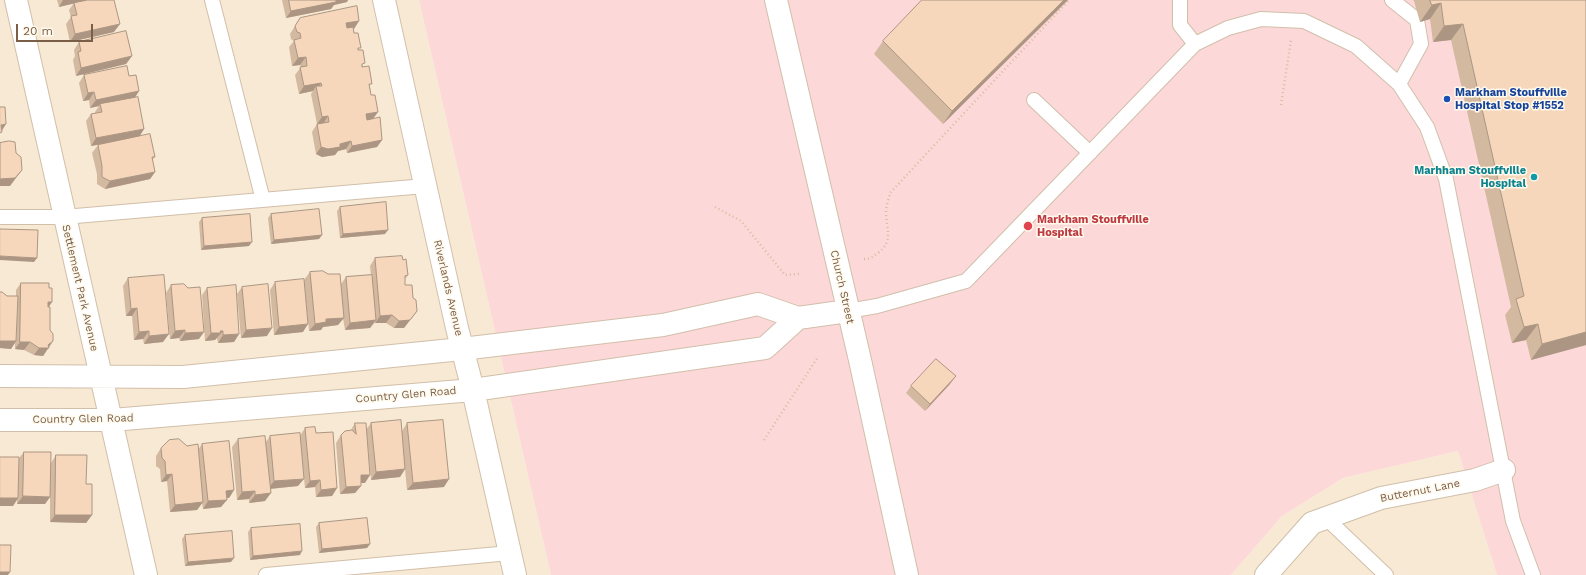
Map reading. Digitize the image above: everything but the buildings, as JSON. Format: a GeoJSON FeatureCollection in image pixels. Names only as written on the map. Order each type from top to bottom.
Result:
{"type":"FeatureCollection","features":[{"type":"Feature","properties":{"kind":"street","name":"Settlement Park Avenue"},"geometry":{"type":"LineString","coordinates":[[16,0],[146,575]]}},
{"type":"Feature","properties":{"kind":"street","name":"Riverlands Avenue"},"geometry":{"type":"LineString","coordinates":[[384,0],[462,350],[473,390],[515,575]]}},
{"type":"Feature","properties":{"kind":"street","name":"Church Street"},"geometry":{"type":"LineString","coordinates":[[776,0],[848,311],[906,575]]}},
{"type":"Feature","properties":{"kind":"street"},"geometry":{"type":"LineString","coordinates":[[0,376],[183,378],[462,350],[663,325],[758,304],[798,318],[848,311]]}},
{"type":"Feature","properties":{"kind":"street","name":"Country Glen Road"},"geometry":{"type":"LineString","coordinates":[[0,420],[112,420],[473,390],[765,348],[798,318]]}},
{"type":"Feature","properties":{"kind":"street","name":"Butternut Lane"},"geometry":{"type":"LineString","coordinates":[[1268,574],[1312,523],[1380,498],[1475,480],[1504,470]]}},
{"type":"Feature","properties":{"kind":"lane"},"geometry":{"type":"LineString","coordinates":[[212,0],[262,200]]}},
{"type":"Feature","properties":{"kind":"lane"},"geometry":{"type":"LineString","coordinates":[[1180,0],[1180,25],[1195,44]]}},
{"type":"Feature","properties":{"kind":"lane"},"geometry":{"type":"LineString","coordinates":[[1392,0],[1417,20],[1421,44],[1399,84]]}},
{"type":"Feature","properties":{"kind":"lane"},"geometry":{"type":"LineString","coordinates":[[848,311],[877,306],[966,281],[1195,44],[1228,28],[1261,19],[1304,21],[1356,46],[1399,84],[1427,127],[1446,179],[1513,521],[1533,575]]}},
{"type":"Feature","properties":{"kind":"lane"},"geometry":{"type":"LineString","coordinates":[[1034,100],[1090,153]]}},
{"type":"Feature","properties":{"kind":"lane"},"geometry":{"type":"LineString","coordinates":[[0,217],[64,217],[425,186]]}},
{"type":"Feature","properties":{"kind":"lane"},"geometry":{"type":"LineString","coordinates":[[1326,518],[1386,575]]}},
{"type":"Feature","properties":{"kind":"lane"},"geometry":{"type":"LineString","coordinates":[[266,575],[338,571],[510,553]]}},
{"type":"Feature","properties":{"kind":"path"},"geometry":{"type":"LineString","coordinates":[[864,259],[871,259],[883,249],[888,241],[886,210],[890,193],[1069,0]]}},
{"type":"Feature","properties":{"kind":"path"},"geometry":{"type":"LineString","coordinates":[[1281,105],[1294,20]]}},
{"type":"Feature","properties":{"kind":"path"},"geometry":{"type":"LineString","coordinates":[[715,207],[741,221],[786,275],[799,274]]}},
{"type":"Feature","properties":{"kind":"path"},"geometry":{"type":"LineString","coordinates":[[764,440],[818,357]]}},
{"type":"Feature","properties":{"kind":"shaded area"},"geometry":{"type":"Polygon","coordinates":[[[0,0],[419,0],[551,575],[0,575],[0,0]]]}},
{"type":"Feature","properties":{"kind":"shaded area","name":"Markham Stouffville Hospital"},"geometry":{"type":"Polygon","coordinates":[[[419,0],[1586,0],[1586,575],[1497,575],[1458,451],[1343,478],[1282,516],[1231,575],[551,575],[419,0]]]}},
{"type":"Feature","properties":{"kind":"shaded area"},"geometry":{"type":"Polygon","coordinates":[[[1458,451],[1497,575],[1231,575],[1282,516],[1343,478],[1458,451]]]}},
{"type":"Feature","properties":{"kind":"place","name":"Markham Stouffville Hospital Stop #1552"},"geometry":{"type":"Point","coordinates":[1447,99]}},
{"type":"Feature","properties":{"kind":"place","name":"Marhham Stouffville Hospital"},"geometry":{"type":"Point","coordinates":[1534,177]}},
{"type":"Feature","properties":{"kind":"place","name":"Markham Stouffville Hospital"},"geometry":{"type":"Point","coordinates":[1028,226]}}]}
